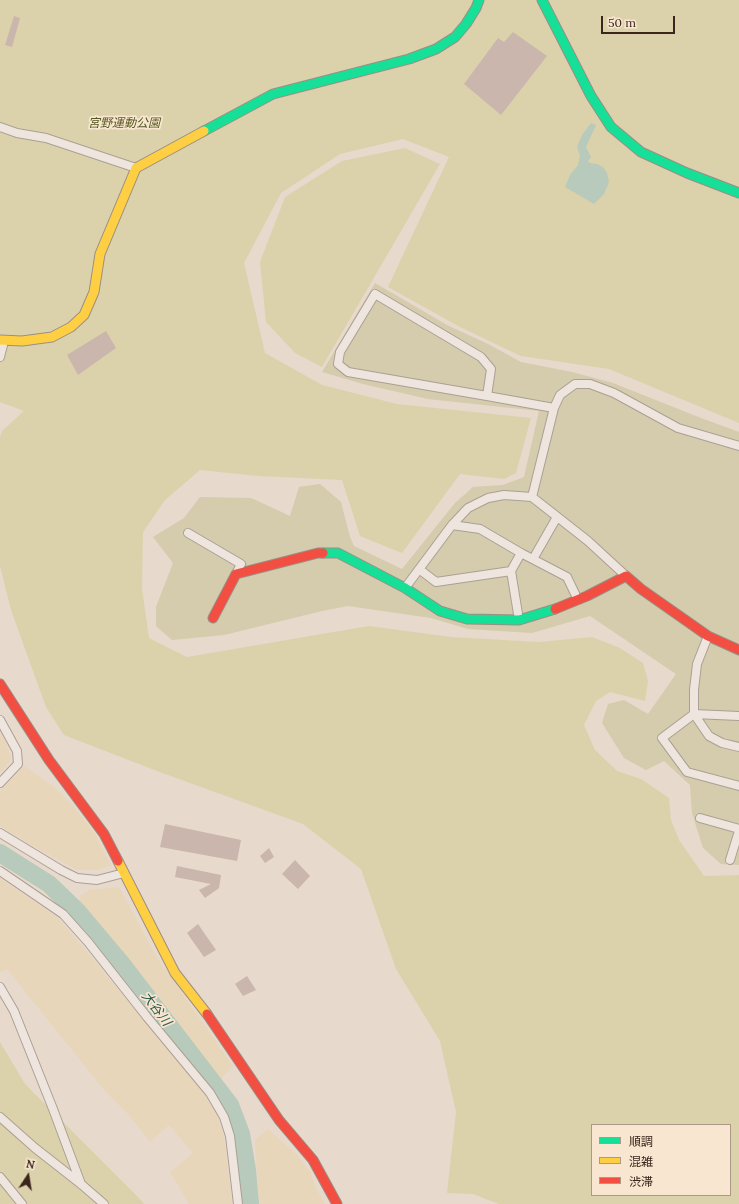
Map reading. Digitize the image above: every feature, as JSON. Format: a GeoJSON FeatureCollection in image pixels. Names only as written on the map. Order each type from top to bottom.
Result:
{"type":"FeatureCollection","features":[{"type":"Feature","properties":{"kind":"street"},"geometry":{"type":"LineString","coordinates":[[0,357],[2,341],[22,342],[52,337],[71,327],[84,315],[94,292],[100,254],[136,168],[273,94],[410,59],[436,49],[455,37],[466,24],[479,0]]}},
{"type":"Feature","properties":{"kind":"street"},"geometry":{"type":"LineString","coordinates":[[542,0],[591,96],[611,127],[641,152],[688,173],[739,193]]}},
{"type":"Feature","properties":{"kind":"street"},"geometry":{"type":"LineString","coordinates":[[0,127],[17,133],[46,138],[136,168]]}},
{"type":"Feature","properties":{"kind":"street"},"geometry":{"type":"LineString","coordinates":[[487,396],[491,369],[481,357],[375,294],[340,352],[338,364],[348,372],[554,408]]}},
{"type":"Feature","properties":{"kind":"street"},"geometry":{"type":"LineString","coordinates":[[532,497],[554,408],[560,395],[575,384],[590,384],[614,393],[678,428],[739,446]]}},
{"type":"Feature","properties":{"kind":"street"},"geometry":{"type":"LineString","coordinates":[[404,588],[452,525],[468,508],[488,498],[504,495],[532,497],[588,541],[641,588],[708,636],[739,650]]}},
{"type":"Feature","properties":{"kind":"street"},"geometry":{"type":"LineString","coordinates":[[533,559],[557,517]]}},
{"type":"Feature","properties":{"kind":"street"},"geometry":{"type":"LineString","coordinates":[[452,525],[480,528],[521,553],[567,577],[578,600]]}},
{"type":"Feature","properties":{"kind":"street"},"geometry":{"type":"LineString","coordinates":[[188,533],[242,564],[213,618]]}},
{"type":"Feature","properties":{"kind":"street"},"geometry":{"type":"LineString","coordinates":[[236,574],[318,553],[338,553],[404,588],[440,611],[467,619],[519,620],[544,613],[578,600],[626,576]]}},
{"type":"Feature","properties":{"kind":"street"},"geometry":{"type":"LineString","coordinates":[[519,620],[511,571],[521,553]]}},
{"type":"Feature","properties":{"kind":"street"},"geometry":{"type":"LineString","coordinates":[[419,569],[436,582],[511,571]]}},
{"type":"Feature","properties":{"kind":"street"},"geometry":{"type":"LineString","coordinates":[[708,636],[698,664],[694,690],[694,714],[709,736],[722,743],[739,747]]}},
{"type":"Feature","properties":{"kind":"street"},"geometry":{"type":"LineString","coordinates":[[0,684],[49,760],[104,834],[175,973],[206,1012],[279,1120],[313,1160],[337,1204]]}},
{"type":"Feature","properties":{"kind":"street"},"geometry":{"type":"LineString","coordinates":[[739,716],[694,714],[662,738],[687,772],[739,786]]}},
{"type":"Feature","properties":{"kind":"street"},"geometry":{"type":"LineString","coordinates":[[0,720],[17,751],[18,764],[0,783]]}},
{"type":"Feature","properties":{"kind":"street"},"geometry":{"type":"LineString","coordinates":[[700,818],[739,830],[730,860]]}},
{"type":"Feature","properties":{"kind":"street"},"geometry":{"type":"LineString","coordinates":[[0,833],[77,878],[97,880],[124,873]]}},
{"type":"Feature","properties":{"kind":"street"},"geometry":{"type":"LineString","coordinates":[[0,871],[63,914],[88,942],[147,1017],[210,1093],[224,1116],[230,1136],[238,1204]]}},
{"type":"Feature","properties":{"kind":"street"},"geometry":{"type":"LineString","coordinates":[[0,987],[14,1011],[81,1184]]}},
{"type":"Feature","properties":{"kind":"street"},"geometry":{"type":"LineString","coordinates":[[0,1117],[35,1148],[104,1204]]}},
{"type":"Feature","properties":{"kind":"street"},"geometry":{"type":"LineString","coordinates":[[0,1177],[22,1204]]}},
{"type":"Feature","properties":{"kind":"shaded area"},"geometry":{"type":"Polygon","coordinates":[[[591,123],[596,125],[586,147],[591,157],[588,161],[603,167],[607,173],[609,182],[604,194],[594,204],[565,187],[570,175],[578,165],[580,156],[577,147],[582,135],[591,123]]]}},
{"type":"Feature","properties":{"kind":"shaded area"},"geometry":{"type":"Polygon","coordinates":[[[375,283],[447,325],[488,344],[521,362],[572,372],[613,383],[739,432],[739,865],[721,864],[703,848],[692,813],[690,785],[664,761],[646,770],[624,758],[602,723],[608,704],[624,700],[648,714],[676,674],[590,616],[532,633],[468,629],[431,618],[348,606],[224,635],[172,640],[156,626],[156,607],[173,563],[153,537],[184,518],[200,497],[251,498],[290,516],[299,487],[320,484],[341,502],[350,537],[354,546],[402,569],[455,503],[473,487],[503,485],[524,477],[539,411],[428,399],[363,384],[322,372],[375,283]]]}},
{"type":"Feature","properties":{"kind":"shaded area"},"geometry":{"type":"Polygon","coordinates":[[[0,732],[7,745],[11,760],[0,773],[0,732]]]}},
{"type":"Feature","properties":{"kind":"shaded area"},"geometry":{"type":"Polygon","coordinates":[[[24,766],[53,786],[73,806],[95,834],[111,865],[99,870],[77,870],[0,826],[0,791],[24,766]]]}},
{"type":"Feature","properties":{"kind":"shaded area"},"geometry":{"type":"Polygon","coordinates":[[[0,878],[57,917],[204,1094],[217,1113],[222,1128],[232,1204],[189,1204],[170,1172],[193,1153],[169,1125],[150,1142],[128,1114],[104,1090],[7,969],[0,972],[0,878]]]}},
{"type":"Feature","properties":{"kind":"shaded area"},"geometry":{"type":"Polygon","coordinates":[[[119,887],[156,956],[233,1066],[218,1082],[149,989],[79,902],[80,896],[90,890],[119,887]]]}},
{"type":"Feature","properties":{"kind":"shaded area"},"geometry":{"type":"Polygon","coordinates":[[[268,1129],[297,1155],[311,1173],[315,1186],[325,1204],[259,1204],[255,1140],[268,1129]]]}},
{"type":"Feature","properties":{"kind":"green space","name":"宮野運動公園"},"geometry":{"type":"Polygon","coordinates":[[[0,0],[739,0],[739,423],[609,369],[521,356],[460,327],[388,287],[449,157],[403,139],[340,154],[281,193],[244,263],[265,353],[322,385],[397,404],[531,418],[516,473],[504,479],[460,474],[402,553],[360,536],[342,480],[258,476],[200,470],[165,500],[143,532],[142,589],[149,638],[187,657],[369,626],[451,637],[539,642],[592,637],[620,648],[643,663],[648,681],[645,701],[610,692],[596,701],[584,725],[595,750],[617,771],[641,779],[669,798],[671,820],[679,840],[704,876],[739,875],[739,1204],[499,1204],[473,1194],[447,1193],[456,1112],[440,1041],[396,969],[361,869],[303,824],[157,771],[64,735],[46,707],[11,610],[0,566],[0,437],[2,431],[24,411],[0,402],[0,0]]]}},
{"type":"Feature","properties":{"kind":"green space"},"geometry":{"type":"Polygon","coordinates":[[[405,148],[440,164],[322,367],[295,353],[266,322],[260,262],[285,197],[342,161],[405,148]]]}},
{"type":"Feature","properties":{"kind":"green space"},"geometry":{"type":"Polygon","coordinates":[[[0,1042],[25,1084],[144,1204],[0,1204],[0,1042]]]}},
{"type":"Feature","properties":{"kind":"building"},"geometry":{"type":"Polygon","coordinates":[[[14,16],[20,18],[12,47],[5,45],[14,16]]]}},
{"type":"Feature","properties":{"kind":"building"},"geometry":{"type":"Polygon","coordinates":[[[513,32],[547,56],[501,115],[464,84],[498,38],[504,42],[513,32]]]}},
{"type":"Feature","properties":{"kind":"building"},"geometry":{"type":"Polygon","coordinates":[[[106,331],[116,348],[78,375],[67,355],[106,331]]]}},
{"type":"Feature","properties":{"kind":"building"},"geometry":{"type":"Polygon","coordinates":[[[165,824],[241,840],[237,861],[160,847],[165,824]]]}},
{"type":"Feature","properties":{"kind":"building"},"geometry":{"type":"Polygon","coordinates":[[[269,848],[274,857],[265,863],[260,856],[269,848]]]}},
{"type":"Feature","properties":{"kind":"building"},"geometry":{"type":"Polygon","coordinates":[[[295,860],[310,876],[298,889],[282,874],[295,860]]]}},
{"type":"Feature","properties":{"kind":"building"},"geometry":{"type":"Polygon","coordinates":[[[177,866],[221,875],[219,888],[205,898],[199,890],[211,884],[175,877],[177,866]]]}},
{"type":"Feature","properties":{"kind":"building"},"geometry":{"type":"Polygon","coordinates":[[[198,924],[216,950],[204,957],[187,933],[198,924]]]}},
{"type":"Feature","properties":{"kind":"building"},"geometry":{"type":"Polygon","coordinates":[[[247,976],[256,990],[243,996],[235,984],[247,976]]]}},
{"type":"Feature","properties":{"kind":"waterway","name":"大谷川"},"geometry":{"type":"LineString","coordinates":[[0,853],[49,884],[78,912],[121,963],[230,1105],[241,1134],[247,1170],[250,1204]]}},
{"type":"Feature","properties":{"kind":"traffic: fast"},"geometry":{"type":"LineString","coordinates":[[204,131],[273,94],[409,59],[436,49],[455,37],[466,24],[479,0]]}},
{"type":"Feature","properties":{"kind":"traffic: fast"},"geometry":{"type":"LineString","coordinates":[[542,0],[591,96],[611,127],[641,152],[687,173],[739,193]]}},
{"type":"Feature","properties":{"kind":"traffic: fast"},"geometry":{"type":"LineString","coordinates":[[323,553],[338,553],[405,588],[440,611],[467,619],[519,620],[555,609]]}},
{"type":"Feature","properties":{"kind":"traffic: slow"},"geometry":{"type":"LineString","coordinates":[[0,340],[22,341],[52,337],[71,327],[84,315],[94,292],[100,254],[136,168],[204,131]]}},
{"type":"Feature","properties":{"kind":"traffic: slow"},"geometry":{"type":"LineString","coordinates":[[118,861],[175,973],[207,1014]]}},
{"type":"Feature","properties":{"kind":"traffic: jam"},"geometry":{"type":"LineString","coordinates":[[213,618],[236,574],[323,553]]}},
{"type":"Feature","properties":{"kind":"traffic: jam"},"geometry":{"type":"LineString","coordinates":[[555,609],[587,596],[626,576],[641,589],[708,636],[739,650]]}},
{"type":"Feature","properties":{"kind":"traffic: jam"},"geometry":{"type":"LineString","coordinates":[[0,684],[49,760],[104,834],[118,861]]}},
{"type":"Feature","properties":{"kind":"traffic: jam"},"geometry":{"type":"LineString","coordinates":[[207,1014],[279,1120],[313,1160],[337,1204]]}}]}
